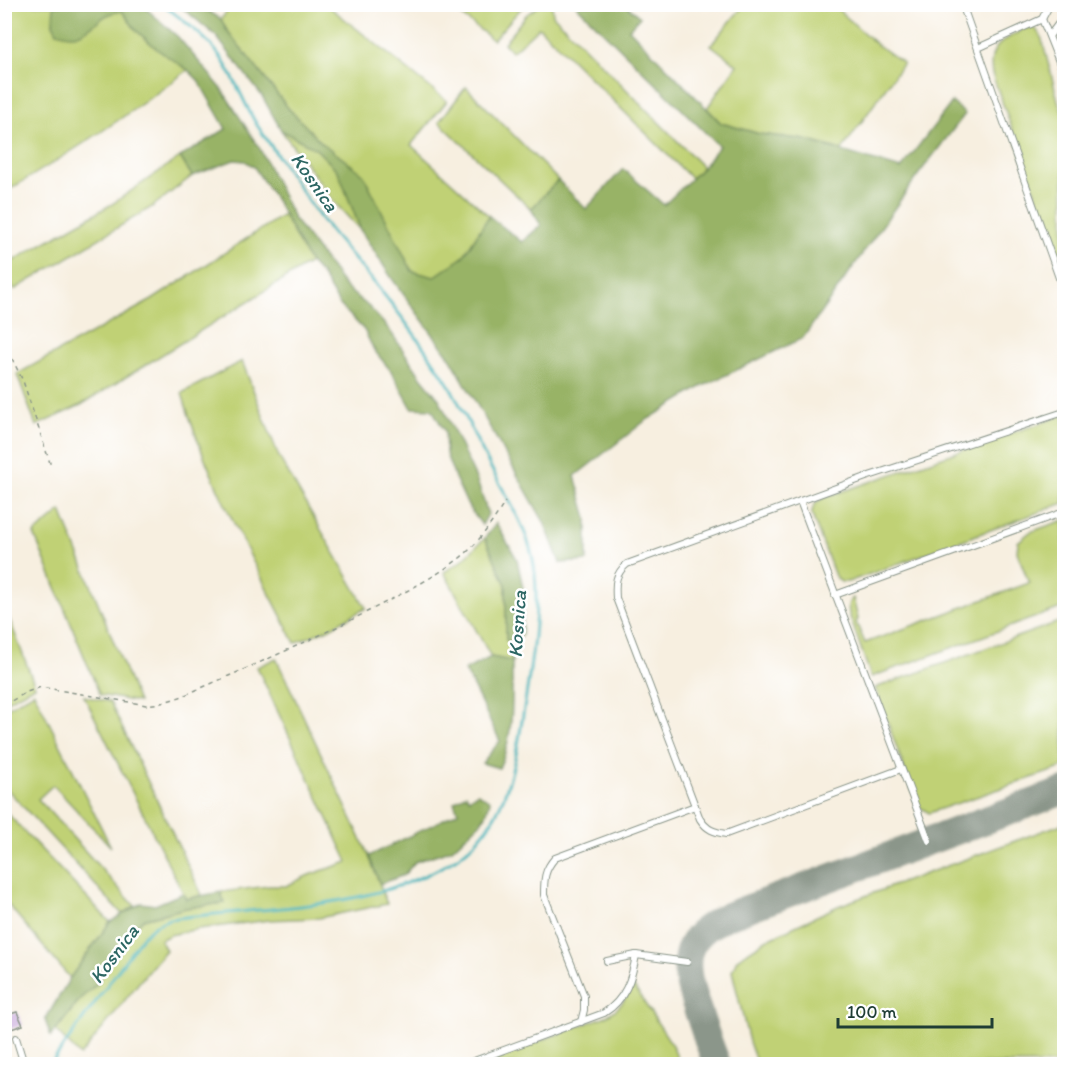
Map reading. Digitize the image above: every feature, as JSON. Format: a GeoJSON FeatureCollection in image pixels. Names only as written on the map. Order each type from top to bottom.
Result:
{"type":"FeatureCollection","features":[{"type":"Feature","properties":{"kind":"lane"},"geometry":{"type":"LineString","coordinates":[[962,4],[987,80],[1065,292]]}},
{"type":"Feature","properties":{"kind":"lane"},"geometry":{"type":"LineString","coordinates":[[978,48],[1042,19],[1050,4]]}},
{"type":"Feature","properties":{"kind":"lane"},"geometry":{"type":"LineString","coordinates":[[1042,19],[1064,74]]}},
{"type":"Feature","properties":{"kind":"lane"},"geometry":{"type":"LineString","coordinates":[[1050,35],[1059,23],[1065,20]]}},
{"type":"Feature","properties":{"kind":"lane"},"geometry":{"type":"LineString","coordinates":[[901,769],[726,834],[705,828],[616,598],[616,577],[627,564],[866,477],[1065,412]]}},
{"type":"Feature","properties":{"kind":"lane"},"geometry":{"type":"LineString","coordinates":[[800,501],[929,841]]}},
{"type":"Feature","properties":{"kind":"lane"},"geometry":{"type":"LineString","coordinates":[[835,595],[1065,512]]}},
{"type":"Feature","properties":{"kind":"lane"},"geometry":{"type":"LineString","coordinates":[[581,1022],[584,996],[544,895],[547,867],[555,858],[695,806]]}},
{"type":"Feature","properties":{"kind":"lane"},"geometry":{"type":"LineString","coordinates":[[466,1065],[604,1013],[615,1006],[623,996],[636,955]]}},
{"type":"Feature","properties":{"kind":"lane"},"geometry":{"type":"LineString","coordinates":[[607,961],[636,955],[687,962]]}},
{"type":"Feature","properties":{"kind":"lane"},"geometry":{"type":"LineString","coordinates":[[16,1038],[24,1065]]}},
{"type":"Feature","properties":{"kind":"path"},"geometry":{"type":"LineString","coordinates":[[4,342],[23,381],[51,466]]}},
{"type":"Feature","properties":{"kind":"path"},"geometry":{"type":"LineString","coordinates":[[4,705],[41,687],[146,705],[180,697],[295,647],[406,591],[467,552],[493,522],[505,502]]}},
{"type":"Feature","properties":{"kind":"green space"},"geometry":{"type":"Polygon","coordinates":[[[4,5],[54,5],[53,24],[96,22],[110,12],[122,11],[136,30],[158,50],[188,70],[98,134],[5,192],[4,5]]]}},
{"type":"Feature","properties":{"kind":"green space"},"geometry":{"type":"Polygon","coordinates":[[[54,5],[142,5],[178,37],[221,88],[260,149],[294,219],[346,288],[368,306],[388,328],[439,399],[477,481],[488,514],[482,525],[468,506],[455,478],[446,454],[445,432],[432,409],[412,408],[391,371],[374,350],[364,330],[339,304],[321,274],[310,263],[277,202],[254,167],[245,161],[234,160],[192,176],[180,157],[226,129],[198,80],[188,70],[158,50],[136,30],[122,11],[109,14],[80,33],[68,35],[57,32],[53,24],[54,5]]]}},
{"type":"Feature","properties":{"kind":"green space"},"geometry":{"type":"Polygon","coordinates":[[[179,5],[199,5],[221,19],[226,29],[288,108],[322,143],[363,174],[412,271],[434,277],[463,257],[489,216],[522,242],[541,225],[531,209],[558,180],[586,209],[623,169],[664,205],[703,167],[719,146],[576,5],[626,5],[640,17],[629,29],[721,123],[760,134],[806,140],[901,169],[952,102],[965,114],[918,175],[803,338],[701,387],[645,421],[575,476],[587,518],[587,561],[560,563],[544,522],[451,359],[393,280],[361,231],[338,171],[316,149],[281,130],[262,96],[216,36],[179,5]]]}},
{"type":"Feature","properties":{"kind":"green space"},"geometry":{"type":"Polygon","coordinates":[[[232,5],[327,5],[447,101],[411,145],[489,216],[463,257],[434,277],[412,272],[363,174],[322,143],[288,108],[226,29],[221,19],[232,5]]]}},
{"type":"Feature","properties":{"kind":"green space"},"geometry":{"type":"Polygon","coordinates":[[[448,5],[524,5],[493,40],[448,5]]]}},
{"type":"Feature","properties":{"kind":"green space"},"geometry":{"type":"Polygon","coordinates":[[[540,5],[552,5],[553,15],[703,167],[691,178],[539,27],[512,52],[504,43],[526,15],[540,5]]]}},
{"type":"Feature","properties":{"kind":"green space"},"geometry":{"type":"Polygon","coordinates":[[[744,5],[833,5],[876,44],[903,63],[842,150],[806,140],[760,134],[721,123],[707,108],[737,65],[711,45],[744,5]]]}},
{"type":"Feature","properties":{"kind":"green space"},"geometry":{"type":"Polygon","coordinates":[[[1026,28],[1035,28],[1041,36],[1064,115],[1064,272],[992,74],[992,56],[995,50],[1004,40],[1026,28]]]}},
{"type":"Feature","properties":{"kind":"green space"},"geometry":{"type":"Polygon","coordinates":[[[466,87],[558,180],[531,209],[439,122],[466,87]]]}},
{"type":"Feature","properties":{"kind":"green space"},"geometry":{"type":"Polygon","coordinates":[[[281,130],[316,149],[338,171],[361,231],[335,203],[281,130]]]}},
{"type":"Feature","properties":{"kind":"green space"},"geometry":{"type":"Polygon","coordinates":[[[180,157],[192,176],[152,207],[14,290],[5,276],[4,266],[112,204],[180,157]]]}},
{"type":"Feature","properties":{"kind":"green space"},"geometry":{"type":"Polygon","coordinates":[[[283,215],[310,263],[81,405],[36,426],[17,374],[152,300],[283,215]]]}},
{"type":"Feature","properties":{"kind":"green space"},"geometry":{"type":"Polygon","coordinates":[[[242,361],[279,457],[366,608],[328,629],[295,643],[218,489],[192,425],[182,393],[242,361]]]}},
{"type":"Feature","properties":{"kind":"green space"},"geometry":{"type":"Polygon","coordinates":[[[1064,415],[1064,503],[848,582],[841,582],[835,576],[812,515],[813,507],[820,500],[1064,415]]]}},
{"type":"Feature","properties":{"kind":"green space"},"geometry":{"type":"Polygon","coordinates":[[[61,511],[138,702],[100,695],[34,534],[61,511]]]}},
{"type":"Feature","properties":{"kind":"green space"},"geometry":{"type":"Polygon","coordinates":[[[1064,520],[1064,607],[871,677],[849,614],[848,605],[853,598],[858,619],[856,622],[865,643],[1029,583],[1017,552],[1018,542],[1030,532],[1064,520]]]}},
{"type":"Feature","properties":{"kind":"green space"},"geometry":{"type":"Polygon","coordinates":[[[496,523],[517,559],[523,588],[522,635],[512,642],[506,640],[506,585],[485,538],[496,523]]]}},
{"type":"Feature","properties":{"kind":"green space"},"geometry":{"type":"Polygon","coordinates":[[[485,538],[506,585],[506,640],[512,642],[512,661],[491,657],[444,572],[460,562],[485,538]]]}},
{"type":"Feature","properties":{"kind":"green space"},"geometry":{"type":"Polygon","coordinates":[[[5,608],[35,686],[4,702],[5,608]]]}},
{"type":"Feature","properties":{"kind":"green space"},"geometry":{"type":"Polygon","coordinates":[[[1064,620],[1064,767],[929,813],[918,806],[875,688],[1064,620]]]}},
{"type":"Feature","properties":{"kind":"green space"},"geometry":{"type":"Polygon","coordinates":[[[491,657],[512,661],[510,729],[499,768],[482,763],[500,741],[465,670],[491,657]]]}},
{"type":"Feature","properties":{"kind":"green space"},"geometry":{"type":"Polygon","coordinates":[[[276,658],[369,856],[387,904],[319,918],[270,920],[170,935],[160,940],[166,950],[80,1056],[56,1031],[81,998],[97,984],[119,945],[143,919],[186,908],[225,903],[220,892],[286,886],[309,875],[348,862],[257,667],[276,658]]]}},
{"type":"Feature","properties":{"kind":"green space"},"geometry":{"type":"Polygon","coordinates":[[[34,692],[111,847],[53,785],[38,799],[135,906],[122,914],[5,787],[5,709],[34,692]]]}},
{"type":"Feature","properties":{"kind":"green space"},"geometry":{"type":"Polygon","coordinates":[[[84,696],[110,702],[202,895],[186,899],[84,696]]]}},
{"type":"Feature","properties":{"kind":"green space"},"geometry":{"type":"Polygon","coordinates":[[[478,793],[490,801],[486,815],[452,849],[415,862],[404,875],[380,884],[369,856],[458,812],[454,802],[466,794],[469,798],[478,793]]]}},
{"type":"Feature","properties":{"kind":"green space"},"geometry":{"type":"Polygon","coordinates":[[[4,810],[110,922],[70,978],[5,901],[4,810]]]}},
{"type":"Feature","properties":{"kind":"green space"},"geometry":{"type":"Polygon","coordinates":[[[1064,823],[1064,1064],[757,1064],[749,1042],[732,971],[737,959],[766,940],[838,906],[1064,823]]]}},
{"type":"Feature","properties":{"kind":"green space"},"geometry":{"type":"Polygon","coordinates":[[[220,892],[225,903],[186,908],[143,919],[119,945],[97,984],[81,998],[51,1036],[45,1020],[70,978],[110,922],[141,903],[155,905],[183,893],[186,899],[220,892]]]}},
{"type":"Feature","properties":{"kind":"green space"},"geometry":{"type":"Polygon","coordinates":[[[632,984],[671,1043],[680,1064],[478,1064],[606,1016],[622,1003],[632,984]]]}},
{"type":"Feature","properties":{"kind":"building"},"geometry":{"type":"Polygon","coordinates":[[[17,1012],[23,1025],[5,1031],[4,1016],[17,1012]]]}},
{"type":"Feature","properties":{"kind":"waterway","name":"Kosnica"},"geometry":{"type":"LineString","coordinates":[[51,1064],[142,937],[154,926],[169,919],[318,904],[392,888],[426,875],[458,857],[473,844],[496,814],[510,778],[519,740],[533,644],[536,583],[527,540],[516,514],[449,385],[397,311],[319,216],[257,125],[228,68],[216,51],[198,32],[163,4]]}},
{"type":"Feature","properties":{"kind":"taxiway"},"geometry":{"type":"LineString","coordinates":[[717,1064],[692,994],[687,966],[688,954],[701,933],[730,915],[1064,791]]}}]}
